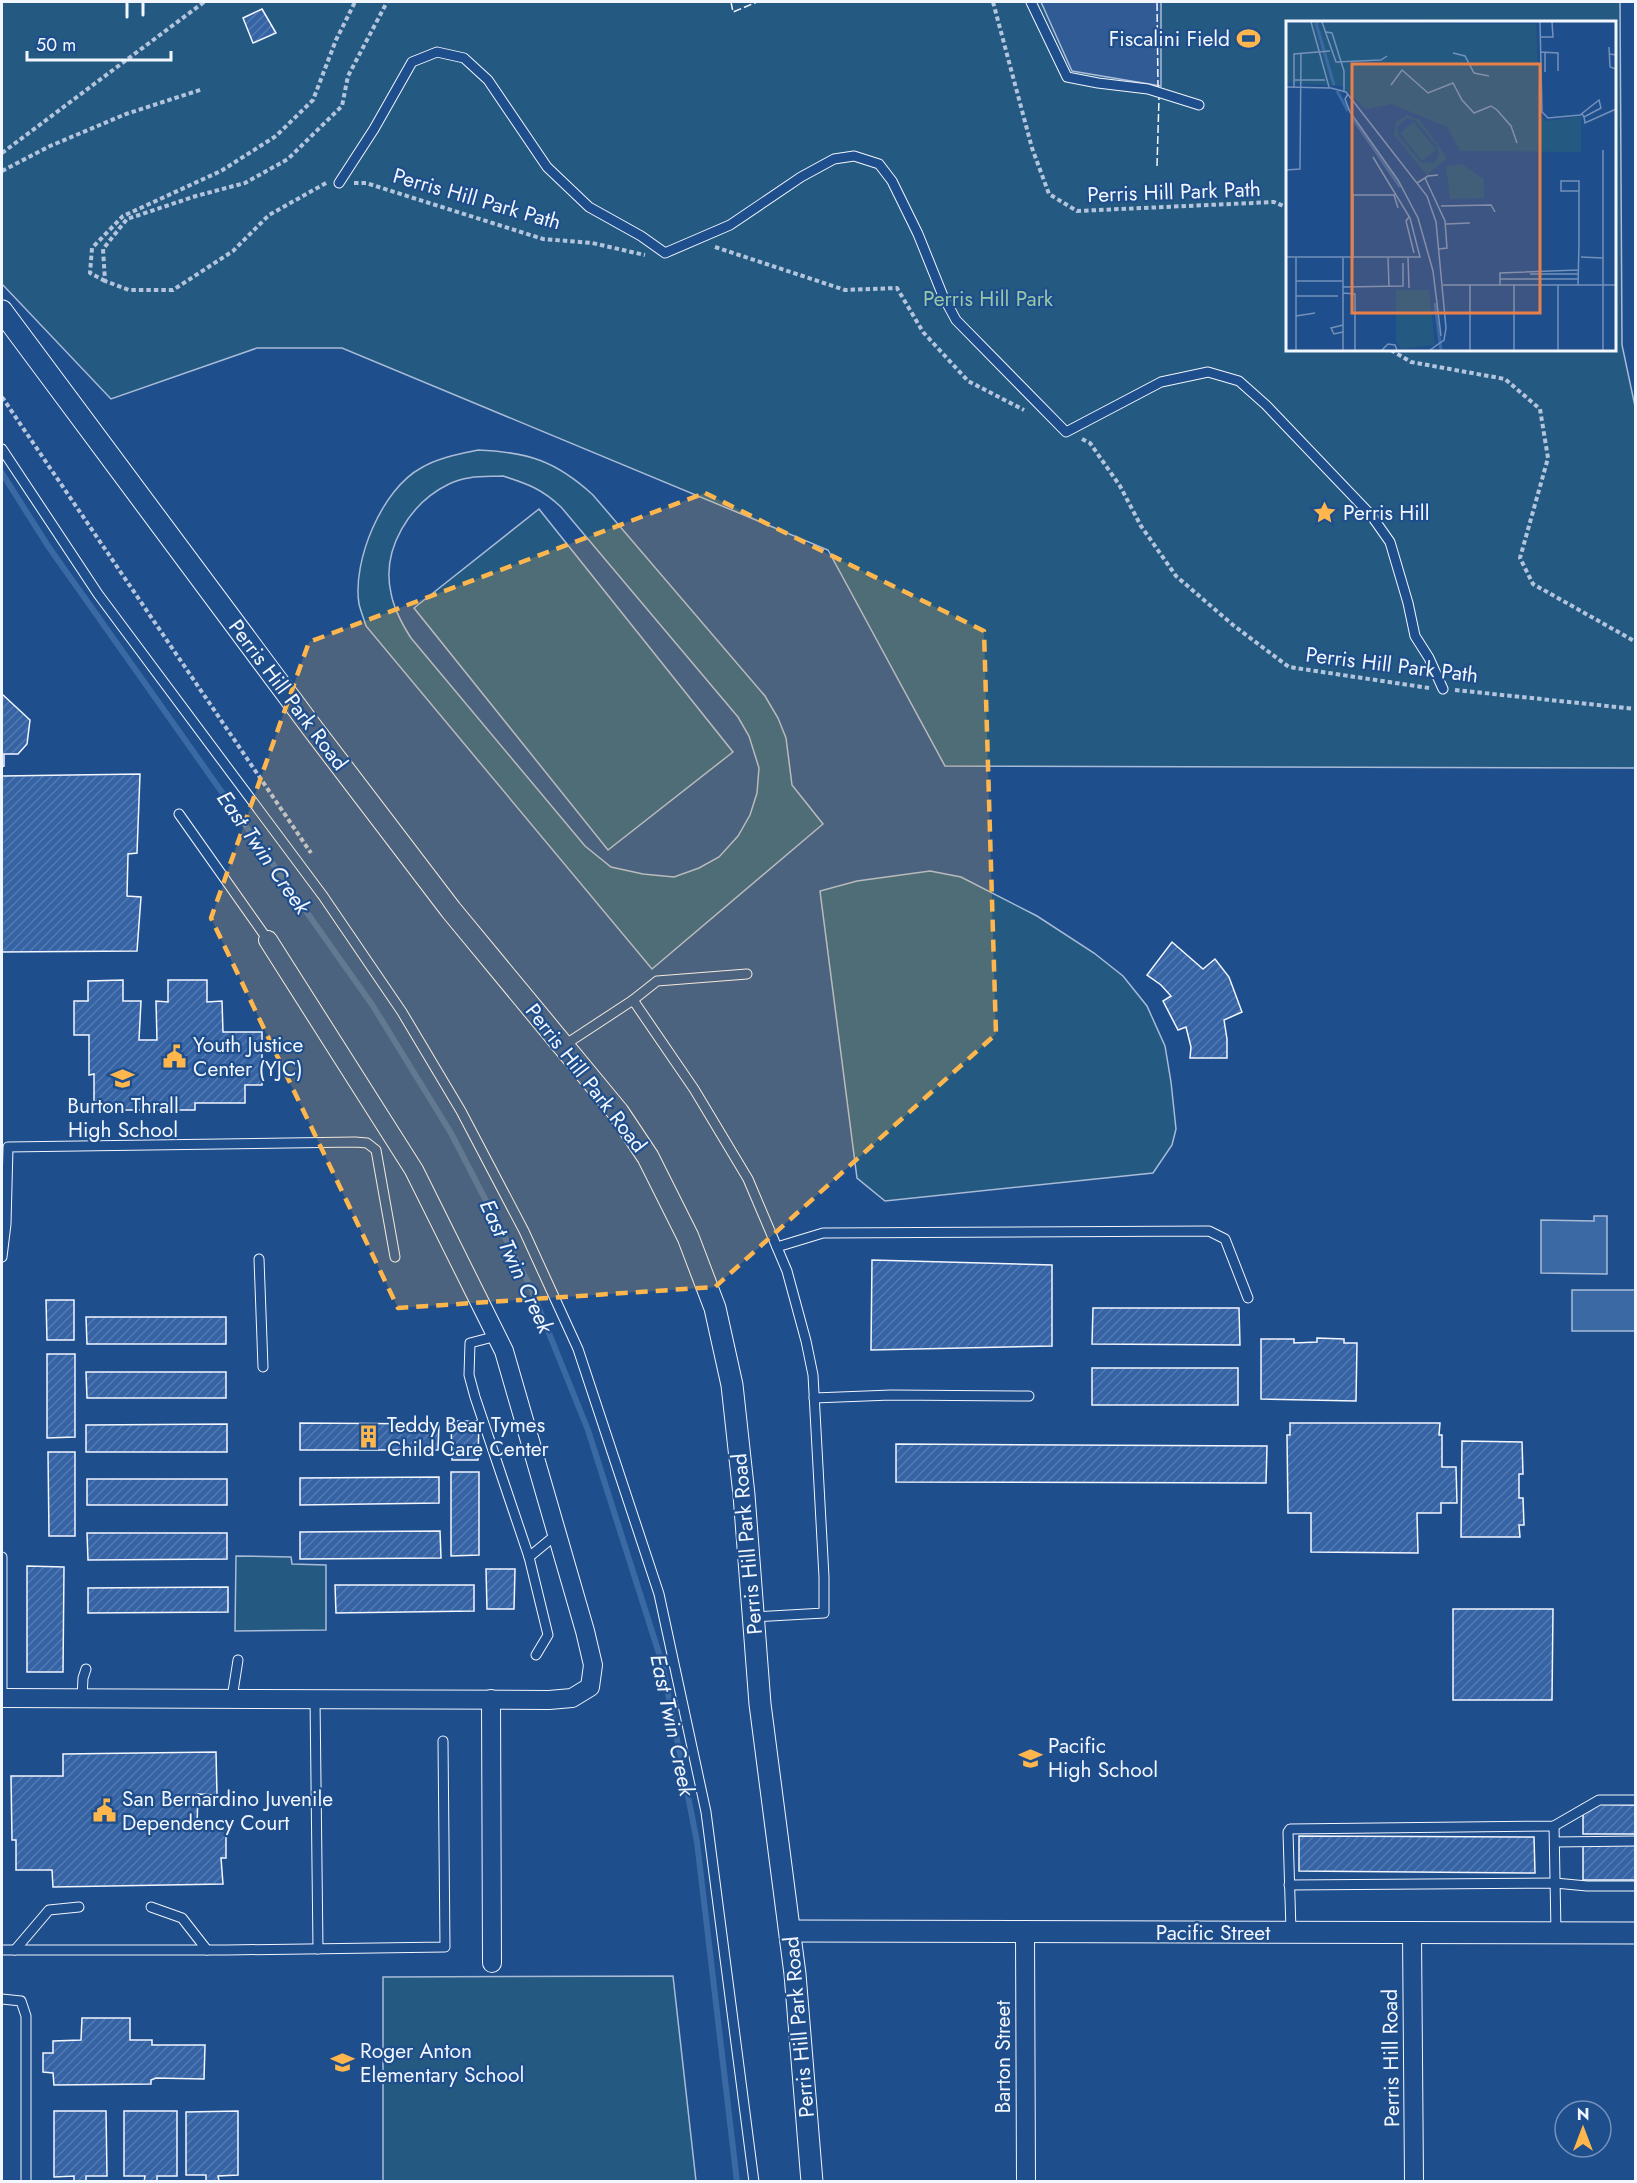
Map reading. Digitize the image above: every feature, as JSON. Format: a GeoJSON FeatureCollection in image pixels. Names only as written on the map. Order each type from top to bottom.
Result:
{"type":"FeatureCollection","features":[{"type":"Feature","properties":{"kind":"street","name":"Perris Hill Park Road"},"geometry":{"type":"LineString","coordinates":[[2,311],[341,766],[452,910],[618,1112],[648,1157],[688,1237],[715,1308],[732,1385],[744,1495],[760,1704],[790,1932],[812,2181]]}},
{"type":"Feature","properties":{"kind":"street"},"geometry":{"type":"LineString","coordinates":[[2,1698],[491,1700],[572,1698],[590,1687],[593,1665],[504,1351],[414,1170],[268,940]]}},
{"type":"Feature","properties":{"kind":"street"},"geometry":{"type":"LineString","coordinates":[[491,1700],[492,1963]]}},
{"type":"Feature","properties":{"kind":"street","name":"Pacific Street"},"geometry":{"type":"LineString","coordinates":[[790,1932],[1635,1933]]}},
{"type":"Feature","properties":{"kind":"street","name":"Barton Street"},"geometry":{"type":"LineString","coordinates":[[1025,1932],[1026,2181]]}},
{"type":"Feature","properties":{"kind":"street","name":"Perris Hill Road"},"geometry":{"type":"LineString","coordinates":[[1412,1934],[1414,2181]]}},
{"type":"Feature","properties":{"kind":"lane"},"geometry":{"type":"LineString","coordinates":[[1031,2],[1067,77],[1148,89],[1199,105]]}},
{"type":"Feature","properties":{"kind":"lane"},"geometry":{"type":"LineString","coordinates":[[339,183],[374,129],[412,62],[437,52],[464,58],[488,80],[547,167],[589,207],[641,236],[665,253],[730,225],[801,177],[834,159],[854,156],[879,164],[892,181],[956,320],[1066,432],[1161,382],[1208,372],[1239,381],[1266,405],[1371,515],[1390,542],[1415,636],[1429,658],[1443,689]]}},
{"type":"Feature","properties":{"kind":"lane"},"geometry":{"type":"LineString","coordinates":[[2,449],[98,594],[323,896],[402,1012],[461,1112],[524,1231],[578,1349],[659,1594],[706,1812],[754,2181]]}},
{"type":"Feature","properties":{"kind":"lane"},"geometry":{"type":"LineString","coordinates":[[179,814],[268,940]]}},
{"type":"Feature","properties":{"kind":"lane"},"geometry":{"type":"LineString","coordinates":[[563,1046],[633,1000],[657,981],[747,974]]}},
{"type":"Feature","properties":{"kind":"lane"},"geometry":{"type":"LineString","coordinates":[[633,1000],[694,1089],[748,1179],[787,1270],[813,1375],[824,1613],[754,1617]]}},
{"type":"Feature","properties":{"kind":"lane"},"geometry":{"type":"LineString","coordinates":[[2,1257],[6,1224],[5,1146],[367,1143],[376,1150],[395,1257]]}},
{"type":"Feature","properties":{"kind":"lane"},"geometry":{"type":"LineString","coordinates":[[777,1247],[823,1233],[1209,1232],[1225,1239],[1248,1298]]}},
{"type":"Feature","properties":{"kind":"lane"},"geometry":{"type":"LineString","coordinates":[[259,1259],[263,1366]]}},
{"type":"Feature","properties":{"kind":"lane"},"geometry":{"type":"LineString","coordinates":[[497,1335],[470,1342],[469,1375],[529,1557],[548,1635],[536,1655]]}},
{"type":"Feature","properties":{"kind":"lane"},"geometry":{"type":"LineString","coordinates":[[814,1398],[891,1395],[1029,1396]]}},
{"type":"Feature","properties":{"kind":"lane"},"geometry":{"type":"LineString","coordinates":[[529,1557],[557,1534]]}},
{"type":"Feature","properties":{"kind":"lane"},"geometry":{"type":"LineString","coordinates":[[2,1557],[2,1698]]}},
{"type":"Feature","properties":{"kind":"lane"},"geometry":{"type":"LineString","coordinates":[[232,1698],[238,1660]]}},
{"type":"Feature","properties":{"kind":"lane"},"geometry":{"type":"LineString","coordinates":[[82,1698],[86,1669]]}},
{"type":"Feature","properties":{"kind":"lane"},"geometry":{"type":"LineString","coordinates":[[315,1699],[318,1949]]}},
{"type":"Feature","properties":{"kind":"lane"},"geometry":{"type":"LineString","coordinates":[[2,1950],[445,1947],[443,1741]]}},
{"type":"Feature","properties":{"kind":"lane"},"geometry":{"type":"LineString","coordinates":[[1292,1933],[1288,1885],[1288,1832],[1290,1829],[1554,1827],[1599,1800],[1635,1800]]}},
{"type":"Feature","properties":{"kind":"lane"},"geometry":{"type":"LineString","coordinates":[[1554,1827],[1556,1932]]}},
{"type":"Feature","properties":{"kind":"lane"},"geometry":{"type":"LineString","coordinates":[[1555,1842],[1635,1841]]}},
{"type":"Feature","properties":{"kind":"lane"},"geometry":{"type":"LineString","coordinates":[[1288,1885],[1555,1882],[1587,1886],[1635,1886]]}},
{"type":"Feature","properties":{"kind":"lane"},"geometry":{"type":"LineString","coordinates":[[15,1950],[48,1910],[79,1906]]}},
{"type":"Feature","properties":{"kind":"lane"},"geometry":{"type":"LineString","coordinates":[[151,1907],[182,1918],[207,1950]]}},
{"type":"Feature","properties":{"kind":"lane"},"geometry":{"type":"LineString","coordinates":[[2,1999],[21,2001],[26,2016],[26,2181]]}},
{"type":"Feature","properties":{"kind":"path"},"geometry":{"type":"LineString","coordinates":[[2,153],[204,2]]}},
{"type":"Feature","properties":{"kind":"path"},"geometry":{"type":"LineString","coordinates":[[105,281],[90,273],[92,248],[123,216],[221,171],[276,136],[313,100],[333,47],[355,2]]}},
{"type":"Feature","properties":{"kind":"path"},"geometry":{"type":"LineString","coordinates":[[105,281],[103,249],[127,219],[196,196],[245,183],[288,159],[327,121],[342,106],[348,76],[387,2]]}},
{"type":"Feature","properties":{"kind":"path","name":"Perris Hill Park Path"},"geometry":{"type":"LineString","coordinates":[[993,2],[1032,148],[1049,194],[1077,211],[1274,202],[1286,208]]}},
{"type":"Feature","properties":{"kind":"path"},"geometry":{"type":"LineString","coordinates":[[2,171],[50,146],[126,114],[203,88]]}},
{"type":"Feature","properties":{"kind":"path","name":"Perris Hill Park Path"},"geometry":{"type":"LineString","coordinates":[[105,281],[129,290],[172,290],[233,251],[269,215],[327,183],[366,183],[543,239],[592,243],[642,256],[665,253]]}},
{"type":"Feature","properties":{"kind":"path"},"geometry":{"type":"LineString","coordinates":[[707,249],[717,247],[845,290],[897,288],[923,332],[968,381],[1030,414]]}},
{"type":"Feature","properties":{"kind":"path"},"geometry":{"type":"LineString","coordinates":[[1393,351],[1411,362],[1505,380],[1540,409],[1548,458],[1520,558],[1533,584],[1635,642]]}},
{"type":"Feature","properties":{"kind":"path","name":"Perris Hill Park Path"},"geometry":{"type":"LineString","coordinates":[[1066,432],[1090,443],[1120,486],[1141,526],[1176,576],[1233,625],[1289,667],[1443,689],[1635,709]]}},
{"type":"Feature","properties":{"kind":"highlighted area"},"geometry":{"type":"Polygon","coordinates":[[[705,493],[984,631],[996,1034],[715,1287],[398,1308],[211,918],[309,642],[705,493]]]}},
{"type":"Feature","properties":{"kind":"green space","name":"Perris Hill Park"},"geometry":{"type":"Polygon","coordinates":[[[2,2],[1620,2],[1622,345],[1636,411],[1635,768],[945,766],[828,550],[342,348],[257,348],[111,399],[2,284],[2,2]]]}},
{"type":"Feature","properties":{"kind":"green space"},"geometry":{"type":"Polygon","coordinates":[[[478,450],[512,453],[540,460],[554,466],[593,495],[765,696],[786,738],[792,785],[823,824],[652,969],[366,626],[359,604],[360,568],[365,548],[382,509],[407,478],[421,468],[441,459],[478,450]],[[503,476],[456,481],[435,492],[411,515],[395,544],[390,560],[391,593],[399,617],[411,638],[585,846],[611,867],[643,874],[674,877],[699,868],[719,857],[738,836],[750,815],[757,793],[759,768],[749,736],[738,717],[561,507],[541,491],[503,476]]]}},
{"type":"Feature","properties":{"kind":"green space"},"geometry":{"type":"Polygon","coordinates":[[[539,509],[733,752],[608,850],[414,608],[539,509]]]}},
{"type":"Feature","properties":{"kind":"green space"},"geometry":{"type":"Polygon","coordinates":[[[930,871],[961,877],[1037,916],[1094,953],[1123,976],[1147,1006],[1165,1046],[1176,1129],[1172,1145],[1153,1173],[885,1201],[857,1178],[820,891],[857,881],[930,871]]]}},
{"type":"Feature","properties":{"kind":"green space"},"geometry":{"type":"Polygon","coordinates":[[[236,1556],[291,1557],[292,1564],[326,1565],[326,1630],[235,1631],[236,1556]]]}},
{"type":"Feature","properties":{"kind":"green space"},"geometry":{"type":"Polygon","coordinates":[[[673,1976],[696,2181],[383,2181],[383,1977],[673,1976]]]}},
{"type":"Feature","properties":{"kind":"shaded area"},"geometry":{"type":"Polygon","coordinates":[[[1041,2],[1161,2],[1161,86],[1072,71],[1041,2]]]}},
{"type":"Feature","properties":{"kind":"shaded area"},"geometry":{"type":"Polygon","coordinates":[[[1594,1216],[1607,1216],[1607,1274],[1541,1273],[1541,1220],[1594,1221],[1594,1216]]]}},
{"type":"Feature","properties":{"kind":"shaded area"},"geometry":{"type":"Polygon","coordinates":[[[1572,1290],[1635,1290],[1635,1331],[1572,1331],[1572,1290]]]}},
{"type":"Feature","properties":{"kind":"building"},"geometry":{"type":"Polygon","coordinates":[[[262,9],[276,33],[253,43],[243,18],[262,9]]]}},
{"type":"Feature","properties":{"kind":"building"},"geometry":{"type":"Polygon","coordinates":[[[2,694],[30,720],[27,744],[18,754],[4,754],[4,766],[2,767],[2,694]]]}},
{"type":"Feature","properties":{"kind":"building"},"geometry":{"type":"Polygon","coordinates":[[[140,774],[137,853],[128,854],[127,896],[141,897],[137,951],[2,952],[2,776],[140,774]]]}},
{"type":"Feature","properties":{"kind":"building"},"geometry":{"type":"Polygon","coordinates":[[[1172,942],[1203,969],[1215,959],[1229,977],[1242,1012],[1224,1020],[1227,1058],[1190,1058],[1191,1047],[1186,1027],[1178,1030],[1163,1001],[1171,996],[1147,975],[1172,942]]]}},
{"type":"Feature","properties":{"kind":"building","name":"Youth Justice Center (YJC)"},"geometry":{"type":"Polygon","coordinates":[[[123,980],[123,1001],[141,1001],[139,1040],[157,1040],[156,1001],[168,1002],[168,980],[207,980],[207,1002],[222,1001],[223,1032],[262,1032],[262,1085],[245,1085],[245,1103],[195,1103],[195,1110],[107,1110],[107,1104],[94,1104],[94,1074],[89,1075],[89,1035],[74,1035],[74,1001],[88,1001],[88,981],[123,980]]]}},
{"type":"Feature","properties":{"kind":"building"},"geometry":{"type":"Polygon","coordinates":[[[872,1260],[1052,1265],[1052,1346],[871,1350],[872,1260]]]}},
{"type":"Feature","properties":{"kind":"building"},"geometry":{"type":"Polygon","coordinates":[[[46,1300],[74,1300],[74,1340],[47,1340],[46,1300]]]}},
{"type":"Feature","properties":{"kind":"building"},"geometry":{"type":"Polygon","coordinates":[[[1093,1308],[1239,1308],[1240,1345],[1092,1344],[1093,1308]]]}},
{"type":"Feature","properties":{"kind":"building"},"geometry":{"type":"Polygon","coordinates":[[[86,1317],[226,1317],[226,1344],[87,1344],[86,1317]]]}},
{"type":"Feature","properties":{"kind":"building"},"geometry":{"type":"Polygon","coordinates":[[[1317,1338],[1344,1339],[1344,1343],[1357,1343],[1356,1401],[1261,1399],[1261,1339],[1294,1339],[1294,1343],[1317,1342],[1317,1338]]]}},
{"type":"Feature","properties":{"kind":"building"},"geometry":{"type":"Polygon","coordinates":[[[47,1354],[75,1354],[75,1437],[47,1438],[47,1354]]]}},
{"type":"Feature","properties":{"kind":"building"},"geometry":{"type":"Polygon","coordinates":[[[1092,1368],[1238,1368],[1238,1405],[1092,1405],[1092,1368]]]}},
{"type":"Feature","properties":{"kind":"building"},"geometry":{"type":"Polygon","coordinates":[[[86,1372],[226,1372],[226,1398],[87,1398],[86,1372]]]}},
{"type":"Feature","properties":{"kind":"building"},"geometry":{"type":"Polygon","coordinates":[[[451,1421],[479,1421],[478,1460],[452,1460],[451,1421]]]}},
{"type":"Feature","properties":{"kind":"building","name":"Teddy Bear Tymes Child Care Center"},"geometry":{"type":"Polygon","coordinates":[[[300,1423],[439,1424],[438,1450],[300,1450],[300,1423]]]}},
{"type":"Feature","properties":{"kind":"building"},"geometry":{"type":"Polygon","coordinates":[[[1290,1423],[1440,1423],[1442,1467],[1456,1467],[1457,1503],[1441,1503],[1441,1513],[1417,1513],[1418,1553],[1311,1552],[1311,1513],[1288,1513],[1287,1435],[1290,1435],[1290,1423]]]}},
{"type":"Feature","properties":{"kind":"building"},"geometry":{"type":"Polygon","coordinates":[[[227,1424],[227,1452],[86,1452],[86,1425],[227,1424]]]}},
{"type":"Feature","properties":{"kind":"building"},"geometry":{"type":"Polygon","coordinates":[[[1462,1441],[1522,1442],[1523,1474],[1519,1474],[1519,1498],[1523,1498],[1524,1525],[1519,1525],[1520,1537],[1461,1537],[1462,1441]]]}},
{"type":"Feature","properties":{"kind":"building"},"geometry":{"type":"Polygon","coordinates":[[[896,1444],[1267,1446],[1266,1483],[896,1482],[896,1444]]]}},
{"type":"Feature","properties":{"kind":"building"},"geometry":{"type":"Polygon","coordinates":[[[48,1452],[75,1452],[75,1536],[49,1536],[48,1452]]]}},
{"type":"Feature","properties":{"kind":"building"},"geometry":{"type":"Polygon","coordinates":[[[451,1472],[479,1472],[479,1555],[451,1556],[451,1472]]]}},
{"type":"Feature","properties":{"kind":"building"},"geometry":{"type":"Polygon","coordinates":[[[439,1477],[439,1503],[300,1505],[300,1478],[439,1477]]]}},
{"type":"Feature","properties":{"kind":"building"},"geometry":{"type":"Polygon","coordinates":[[[87,1479],[227,1479],[227,1505],[87,1505],[87,1479]]]}},
{"type":"Feature","properties":{"kind":"building"},"geometry":{"type":"Polygon","coordinates":[[[440,1531],[441,1558],[300,1559],[300,1532],[440,1531]]]}},
{"type":"Feature","properties":{"kind":"building"},"geometry":{"type":"Polygon","coordinates":[[[87,1533],[227,1533],[227,1559],[88,1560],[87,1533]]]}},
{"type":"Feature","properties":{"kind":"building"},"geometry":{"type":"Polygon","coordinates":[[[27,1566],[64,1567],[63,1672],[27,1672],[27,1566]]]}},
{"type":"Feature","properties":{"kind":"building"},"geometry":{"type":"Polygon","coordinates":[[[486,1569],[515,1569],[514,1609],[487,1609],[486,1569]]]}},
{"type":"Feature","properties":{"kind":"building"},"geometry":{"type":"Polygon","coordinates":[[[335,1585],[474,1585],[474,1611],[336,1613],[335,1585]]]}},
{"type":"Feature","properties":{"kind":"building"},"geometry":{"type":"Polygon","coordinates":[[[228,1587],[228,1612],[88,1613],[88,1588],[228,1587]]]}},
{"type":"Feature","properties":{"kind":"building"},"geometry":{"type":"Polygon","coordinates":[[[1453,1609],[1553,1609],[1552,1700],[1453,1700],[1453,1609]]]}},
{"type":"Feature","properties":{"kind":"building","name":"San Bernardino Juvenile Dependency Court"},"geometry":{"type":"Polygon","coordinates":[[[216,1752],[217,1795],[198,1794],[197,1826],[226,1827],[226,1858],[221,1858],[223,1884],[53,1887],[52,1870],[16,1870],[16,1840],[12,1840],[11,1776],[63,1776],[63,1754],[216,1752]]]}},
{"type":"Feature","properties":{"kind":"building"},"geometry":{"type":"Polygon","coordinates":[[[1583,1804],[1636,1805],[1636,1834],[1583,1834],[1583,1804]]]}},
{"type":"Feature","properties":{"kind":"building"},"geometry":{"type":"Polygon","coordinates":[[[1299,1836],[1534,1837],[1535,1873],[1299,1871],[1299,1836]]]}},
{"type":"Feature","properties":{"kind":"building"},"geometry":{"type":"Polygon","coordinates":[[[1583,1844],[1636,1845],[1636,1880],[1583,1880],[1583,1844]]]}},
{"type":"Feature","properties":{"kind":"building"},"geometry":{"type":"Polygon","coordinates":[[[82,2018],[130,2018],[130,2040],[152,2040],[152,2045],[205,2045],[204,2079],[156,2078],[151,2080],[151,2084],[54,2085],[53,2073],[43,2072],[43,2053],[53,2053],[53,2041],[81,2040],[82,2018]]]}},
{"type":"Feature","properties":{"kind":"building"},"geometry":{"type":"Polygon","coordinates":[[[54,2111],[106,2111],[107,2176],[86,2176],[86,2182],[74,2182],[74,2176],[54,2177],[54,2111]]]}},
{"type":"Feature","properties":{"kind":"building"},"geometry":{"type":"Polygon","coordinates":[[[124,2111],[177,2111],[177,2176],[157,2176],[157,2182],[144,2182],[145,2176],[124,2176],[124,2111]]]}},
{"type":"Feature","properties":{"kind":"building"},"geometry":{"type":"Polygon","coordinates":[[[238,2111],[238,2175],[218,2176],[219,2181],[206,2181],[206,2175],[186,2175],[186,2112],[238,2111]]]}},
{"type":"Feature","properties":{"kind":"waterway","name":"East Twin Creek"},"geometry":{"type":"LineString","coordinates":[[2,473],[48,546],[373,1006],[451,1133],[530,1286],[588,1430],[662,1663],[697,1842],[737,2182]]}},
{"type":"Feature","properties":{"kind":"fence"},"geometry":{"type":"LineString","coordinates":[[731,2],[733,12],[757,2]]}},
{"type":"Feature","properties":{"kind":"fence"},"geometry":{"type":"LineString","coordinates":[[1157,3],[1158,87]]}},
{"type":"Feature","properties":{"kind":"fence"},"geometry":{"type":"LineString","coordinates":[[1157,166],[1159,98]]}},
{"type":"Feature","properties":{"kind":"wall"},"geometry":{"type":"LineString","coordinates":[[127,2],[127,17]]}},
{"type":"Feature","properties":{"kind":"wall"},"geometry":{"type":"LineString","coordinates":[[143,2],[143,15]]}},
{"type":"Feature","properties":{"kind":"place","name":"Fiscalini Field"},"geometry":{"type":"Point","coordinates":[1248,39]}},
{"type":"Feature","properties":{"kind":"place","name":"Perris Hill"},"geometry":{"type":"Point","coordinates":[1325,513]}},
{"type":"Feature","properties":{"kind":"place","name":"Youth Justice Center (YJC)"},"geometry":{"type":"Point","coordinates":[175,1057]}},
{"type":"Feature","properties":{"kind":"place","name":"Burton Thrall High School"},"geometry":{"type":"Point","coordinates":[123,1078]}},
{"type":"Feature","properties":{"kind":"place","name":"Teddy Bear Tymes Child Care Center"},"geometry":{"type":"Point","coordinates":[369,1437]}},
{"type":"Feature","properties":{"kind":"place","name":"Pacific High School"},"geometry":{"type":"Point","coordinates":[1030,1758]}},
{"type":"Feature","properties":{"kind":"place","name":"San Bernardino Juvenile Dependency Court"},"geometry":{"type":"Point","coordinates":[104,1811]}},
{"type":"Feature","properties":{"kind":"place","name":"Roger Anton Elementary School"},"geometry":{"type":"Point","coordinates":[342,2063]}}]}
